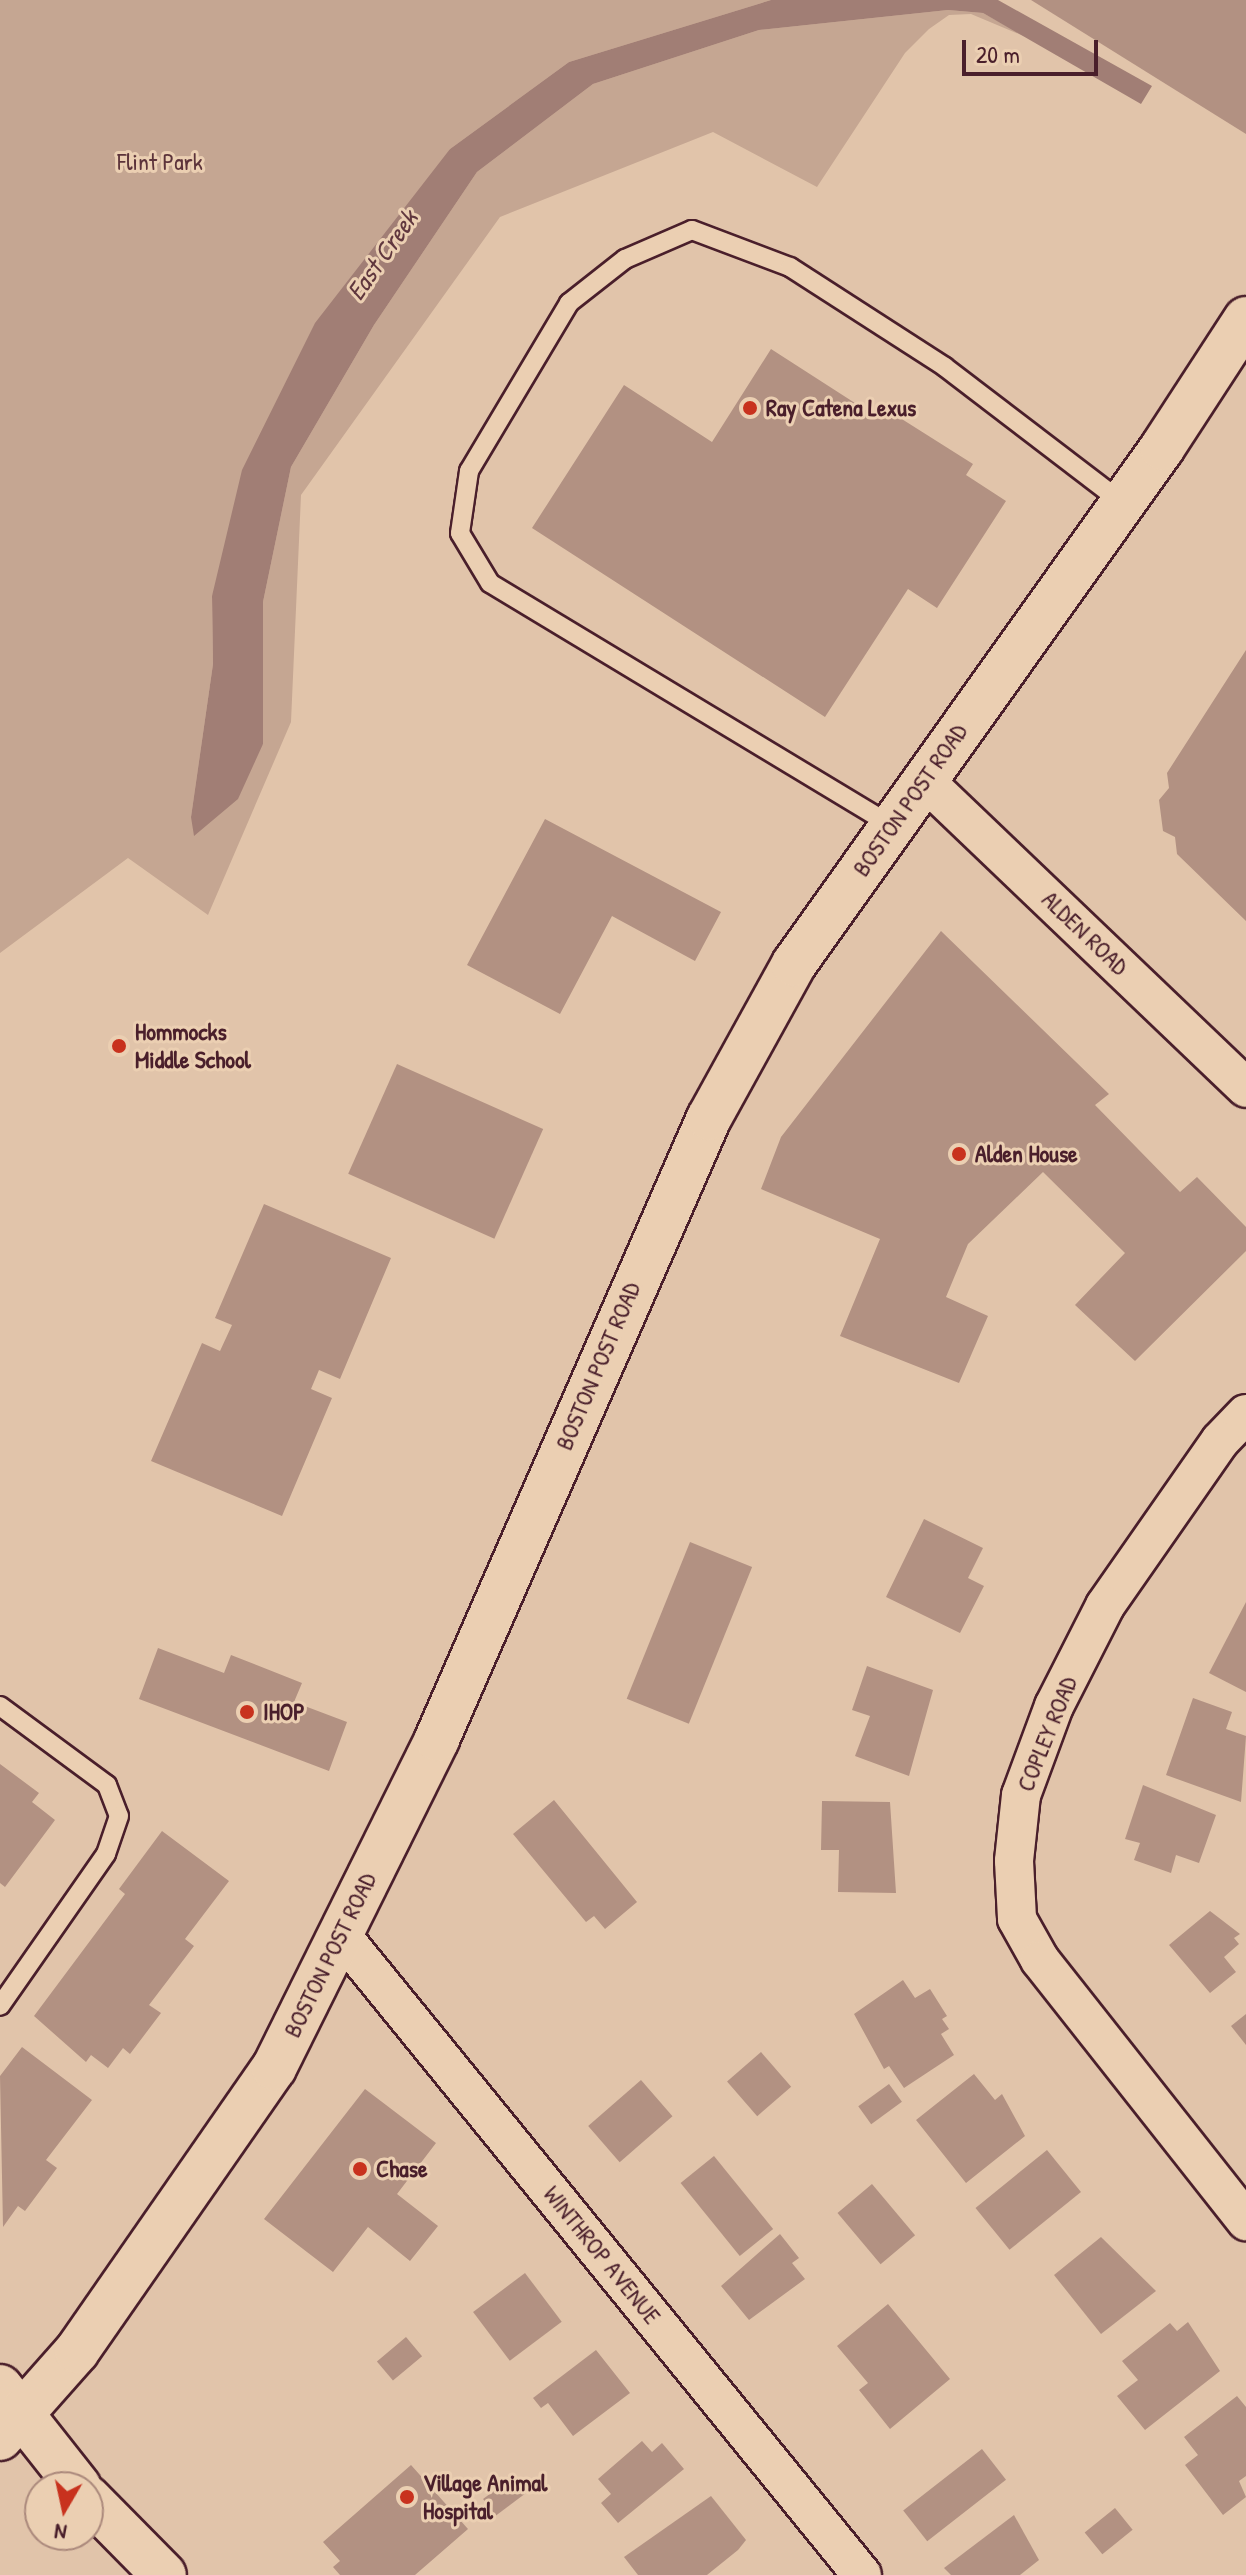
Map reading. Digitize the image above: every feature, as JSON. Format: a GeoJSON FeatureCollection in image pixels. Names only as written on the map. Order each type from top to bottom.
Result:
{"type":"FeatureCollection","features":[{"type":"Feature","properties":{"kind":"main road","name":"BOSTON POST ROAD"},"geometry":{"type":"LineString","coordinates":[[7,2413],[159,2240],[274,2068],[437,1739],[709,1118],[794,964],[923,779],[1123,503],[1246,319]]}},
{"type":"Feature","properties":{"kind":"main road"},"geometry":{"type":"LineString","coordinates":[[7,2413],[63,2471]]}},
{"type":"Feature","properties":{"kind":"main road"},"geometry":{"type":"LineString","coordinates":[[104,2514],[164,2575]]}},
{"type":"Feature","properties":{"kind":"street","name":"ALDEN ROAD"},"geometry":{"type":"LineString","coordinates":[[923,779],[1246,1088]]}},
{"type":"Feature","properties":{"kind":"street","name":"COPLEY ROAD"},"geometry":{"type":"LineString","coordinates":[[1246,1414],[1220,1441],[1098,1621],[1054,1706],[1021,1795],[1014,1861],[1017,1919],[1040,1960],[1246,2221]]}},
{"type":"Feature","properties":{"kind":"street","name":"WINTHROP AVENUE"},"geometry":{"type":"LineString","coordinates":[[341,1935],[862,2575]]}},
{"type":"Feature","properties":{"kind":"lane"},"geometry":{"type":"LineString","coordinates":[[891,825],[490,583],[460,533],[469,471],[569,303],[625,259],[692,230],[803,276],[945,367],[1123,503]]}},
{"type":"Feature","properties":{"kind":"lane"},"geometry":{"type":"LineString","coordinates":[[0,1706],[107,1785],[119,1816],[106,1854],[0,2006]]}},
{"type":"Feature","properties":{"kind":"green space","name":"Flint Park"},"geometry":{"type":"Polygon","coordinates":[[[0,0],[771,0],[569,62],[450,149],[212,596],[213,664],[191,817],[263,744],[263,602],[291,467],[374,325],[477,172],[593,84],[759,30],[948,10],[983,13],[1026,37],[971,14],[949,15],[929,29],[905,53],[817,187],[713,132],[500,217],[301,495],[291,722],[208,915],[128,858],[0,953],[0,0]]]}},
{"type":"Feature","properties":{"kind":"water","name":"East Creek"},"geometry":{"type":"Polygon","coordinates":[[[771,0],[998,0],[1152,86],[1141,104],[983,13],[948,10],[759,30],[593,84],[477,172],[374,325],[291,467],[263,602],[263,744],[238,799],[194,836],[191,817],[213,664],[212,596],[242,470],[315,323],[450,149],[569,62],[771,0]]]}},
{"type":"Feature","properties":{"kind":"building"},"geometry":{"type":"Polygon","coordinates":[[[1031,0],[1246,0],[1246,134],[1031,0]]]}},
{"type":"Feature","properties":{"kind":"building"},"geometry":{"type":"Polygon","coordinates":[[[771,349],[872,414],[878,404],[973,464],[966,475],[1006,501],[937,608],[908,589],[825,717],[532,528],[624,385],[712,442],[771,349]]]}},
{"type":"Feature","properties":{"kind":"building"},"geometry":{"type":"Polygon","coordinates":[[[1246,650],[1246,921],[1177,854],[1175,837],[1163,831],[1159,800],[1169,788],[1167,773],[1246,650]]]}},
{"type":"Feature","properties":{"kind":"building"},"geometry":{"type":"Polygon","coordinates":[[[545,819],[721,912],[695,961],[612,916],[560,1014],[467,965],[545,819]]]}},
{"type":"Feature","properties":{"kind":"building","name":"Alden House"},"geometry":{"type":"Polygon","coordinates":[[[941,931],[1109,1094],[1095,1105],[1180,1192],[1197,1177],[1246,1227],[1246,1251],[1135,1361],[1075,1305],[1125,1253],[1043,1172],[968,1244],[946,1297],[988,1316],[959,1383],[840,1336],[880,1239],[761,1189],[781,1137],[941,931]]]}},
{"type":"Feature","properties":{"kind":"building"},"geometry":{"type":"Polygon","coordinates":[[[397,1064],[543,1129],[494,1239],[348,1174],[397,1064]]]}},
{"type":"Feature","properties":{"kind":"building"},"geometry":{"type":"Polygon","coordinates":[[[264,1204],[391,1258],[340,1379],[319,1370],[311,1389],[332,1398],[282,1516],[151,1461],[202,1343],[220,1351],[232,1325],[215,1318],[264,1204]]]}},
{"type":"Feature","properties":{"kind":"building"},"geometry":{"type":"Polygon","coordinates":[[[924,1519],[983,1548],[968,1578],[984,1586],[960,1633],[886,1597],[924,1519]]]}},
{"type":"Feature","properties":{"kind":"building"},"geometry":{"type":"Polygon","coordinates":[[[690,1542],[752,1567],[689,1724],[627,1699],[690,1542]]]}},
{"type":"Feature","properties":{"kind":"building"},"geometry":{"type":"Polygon","coordinates":[[[1246,1602],[1246,1692],[1209,1673],[1246,1602]]]}},
{"type":"Feature","properties":{"kind":"building","name":"IHOP"},"geometry":{"type":"Polygon","coordinates":[[[158,1648],[224,1673],[231,1655],[302,1683],[294,1702],[347,1722],[329,1771],[139,1699],[158,1648]]]}},
{"type":"Feature","properties":{"kind":"building"},"geometry":{"type":"Polygon","coordinates":[[[867,1666],[933,1690],[909,1776],[855,1756],[870,1716],[852,1710],[867,1666]]]}},
{"type":"Feature","properties":{"kind":"building"},"geometry":{"type":"Polygon","coordinates":[[[1193,1698],[1232,1712],[1226,1729],[1246,1736],[1241,1802],[1166,1775],[1193,1698]]]}},
{"type":"Feature","properties":{"kind":"building"},"geometry":{"type":"Polygon","coordinates":[[[0,1764],[39,1793],[32,1802],[55,1820],[5,1887],[0,1883],[0,1764]]]}},
{"type":"Feature","properties":{"kind":"building"},"geometry":{"type":"Polygon","coordinates":[[[1143,1785],[1216,1815],[1199,1863],[1176,1855],[1171,1873],[1134,1860],[1140,1843],[1125,1839],[1143,1785]]]}},
{"type":"Feature","properties":{"kind":"building"},"geometry":{"type":"Polygon","coordinates":[[[554,1800],[637,1902],[605,1929],[594,1916],[586,1922],[513,1834],[554,1800]]]}},
{"type":"Feature","properties":{"kind":"building"},"geometry":{"type":"Polygon","coordinates":[[[822,1801],[890,1802],[896,1893],[838,1892],[839,1850],[821,1850],[822,1801]]]}},
{"type":"Feature","properties":{"kind":"building"},"geometry":{"type":"Polygon","coordinates":[[[162,1831],[229,1881],[185,1939],[194,1946],[149,2005],[161,2013],[130,2054],[123,2048],[108,2068],[91,2055],[86,2062],[34,2016],[125,1894],[119,1889],[162,1831]]]}},
{"type":"Feature","properties":{"kind":"building"},"geometry":{"type":"Polygon","coordinates":[[[1210,1911],[1240,1934],[1234,1938],[1239,1944],[1224,1957],[1236,1972],[1210,1993],[1169,1945],[1210,1911]]]}},
{"type":"Feature","properties":{"kind":"building"},"geometry":{"type":"Polygon","coordinates":[[[903,1980],[915,1998],[930,1989],[947,2016],[942,2019],[949,2029],[941,2034],[954,2055],[904,2088],[889,2066],[884,2069],[854,2014],[903,1980]]]}},
{"type":"Feature","properties":{"kind":"building"},"geometry":{"type":"Polygon","coordinates":[[[1246,2014],[1246,2045],[1231,2026],[1246,2014]]]}},
{"type":"Feature","properties":{"kind":"building"},"geometry":{"type":"Polygon","coordinates":[[[22,2047],[92,2100],[46,2160],[57,2168],[25,2211],[18,2206],[3,2227],[0,2076],[22,2047]]]}},
{"type":"Feature","properties":{"kind":"building"},"geometry":{"type":"Polygon","coordinates":[[[761,2052],[791,2087],[757,2116],[727,2082],[761,2052]]]}},
{"type":"Feature","properties":{"kind":"building"},"geometry":{"type":"Polygon","coordinates":[[[974,2074],[995,2100],[1002,2094],[1025,2136],[966,2183],[916,2120],[974,2074]]]}},
{"type":"Feature","properties":{"kind":"building"},"geometry":{"type":"Polygon","coordinates":[[[641,2080],[672,2116],[620,2162],[588,2126],[641,2080]]]}},
{"type":"Feature","properties":{"kind":"building"},"geometry":{"type":"Polygon","coordinates":[[[889,2084],[902,2102],[871,2124],[858,2106],[889,2084]]]}},
{"type":"Feature","properties":{"kind":"building","name":"Chase"},"geometry":{"type":"Polygon","coordinates":[[[365,2089],[436,2143],[397,2194],[438,2226],[410,2261],[368,2227],[333,2272],[264,2219],[365,2089]]]}},
{"type":"Feature","properties":{"kind":"building"},"geometry":{"type":"Polygon","coordinates":[[[1047,2150],[1081,2192],[1009,2250],[976,2208],[1047,2150]]]}},
{"type":"Feature","properties":{"kind":"building"},"geometry":{"type":"Polygon","coordinates":[[[714,2156],[773,2229],[740,2256],[681,2183],[714,2156]]]}},
{"type":"Feature","properties":{"kind":"building"},"geometry":{"type":"Polygon","coordinates":[[[872,2184],[915,2235],[881,2264],[838,2213],[872,2184]]]}},
{"type":"Feature","properties":{"kind":"building"},"geometry":{"type":"Polygon","coordinates":[[[780,2234],[799,2258],[792,2263],[805,2279],[749,2320],[721,2286],[780,2234]]]}},
{"type":"Feature","properties":{"kind":"building"},"geometry":{"type":"Polygon","coordinates":[[[1101,2237],[1156,2291],[1101,2334],[1054,2275],[1101,2237]]]}},
{"type":"Feature","properties":{"kind":"building"},"geometry":{"type":"Polygon","coordinates":[[[525,2273],[562,2322],[510,2361],[473,2312],[525,2273]]]}},
{"type":"Feature","properties":{"kind":"building"},"geometry":{"type":"Polygon","coordinates":[[[888,2304],[950,2379],[890,2429],[859,2390],[868,2383],[837,2346],[888,2304]]]}},
{"type":"Feature","properties":{"kind":"building"},"geometry":{"type":"Polygon","coordinates":[[[1188,2322],[1220,2371],[1145,2430],[1117,2396],[1138,2380],[1122,2361],[1170,2323],[1177,2331],[1188,2322]]]}},
{"type":"Feature","properties":{"kind":"building"},"geometry":{"type":"Polygon","coordinates":[[[406,2337],[422,2356],[393,2381],[377,2361],[406,2337]]]}},
{"type":"Feature","properties":{"kind":"building"},"geometry":{"type":"Polygon","coordinates":[[[596,2350],[630,2393],[573,2436],[548,2403],[541,2408],[533,2398],[596,2350]]]}},
{"type":"Feature","properties":{"kind":"building"},"geometry":{"type":"Polygon","coordinates":[[[1237,2396],[1246,2407],[1246,2476],[1239,2481],[1246,2497],[1223,2515],[1185,2465],[1198,2455],[1184,2437],[1237,2396]]]}},
{"type":"Feature","properties":{"kind":"building"},"geometry":{"type":"Polygon","coordinates":[[[642,2441],[652,2452],[662,2443],[684,2469],[618,2523],[601,2503],[611,2494],[598,2479],[642,2441]]]}},
{"type":"Feature","properties":{"kind":"building"},"geometry":{"type":"Polygon","coordinates":[[[982,2449],[1006,2480],[927,2541],[903,2511],[982,2449]]]}},
{"type":"Feature","properties":{"kind":"building","name":"Village Animal Hospital"},"geometry":{"type":"Polygon","coordinates":[[[411,2465],[468,2529],[415,2575],[340,2575],[333,2567],[340,2561],[323,2542],[411,2465]]]}},
{"type":"Feature","properties":{"kind":"building"},"geometry":{"type":"Polygon","coordinates":[[[515,2475],[528,2492],[496,2516],[483,2499],[515,2475]]]}},
{"type":"Feature","properties":{"kind":"building"},"geometry":{"type":"Polygon","coordinates":[[[711,2496],[746,2540],[738,2550],[707,2575],[638,2575],[624,2557],[711,2496]]]}},
{"type":"Feature","properties":{"kind":"building"},"geometry":{"type":"Polygon","coordinates":[[[1115,2508],[1133,2530],[1102,2554],[1085,2533],[1115,2508]]]}},
{"type":"Feature","properties":{"kind":"building"},"geometry":{"type":"Polygon","coordinates":[[[1014,2515],[1039,2560],[1020,2575],[951,2575],[944,2568],[1014,2515]]]}},
{"type":"Feature","properties":{"kind":"place","name":"Ray Catena Lexus"},"geometry":{"type":"Point","coordinates":[750,408]}},
{"type":"Feature","properties":{"kind":"place","name":"Hommocks Middle School"},"geometry":{"type":"Point","coordinates":[119,1046]}},
{"type":"Feature","properties":{"kind":"place","name":"Alden House"},"geometry":{"type":"Point","coordinates":[959,1154]}},
{"type":"Feature","properties":{"kind":"place","name":"IHOP"},"geometry":{"type":"Point","coordinates":[247,1712]}},
{"type":"Feature","properties":{"kind":"place","name":"Chase"},"geometry":{"type":"Point","coordinates":[360,2169]}},
{"type":"Feature","properties":{"kind":"place","name":"Village Animal Hospital"},"geometry":{"type":"Point","coordinates":[407,2497]}}]}
